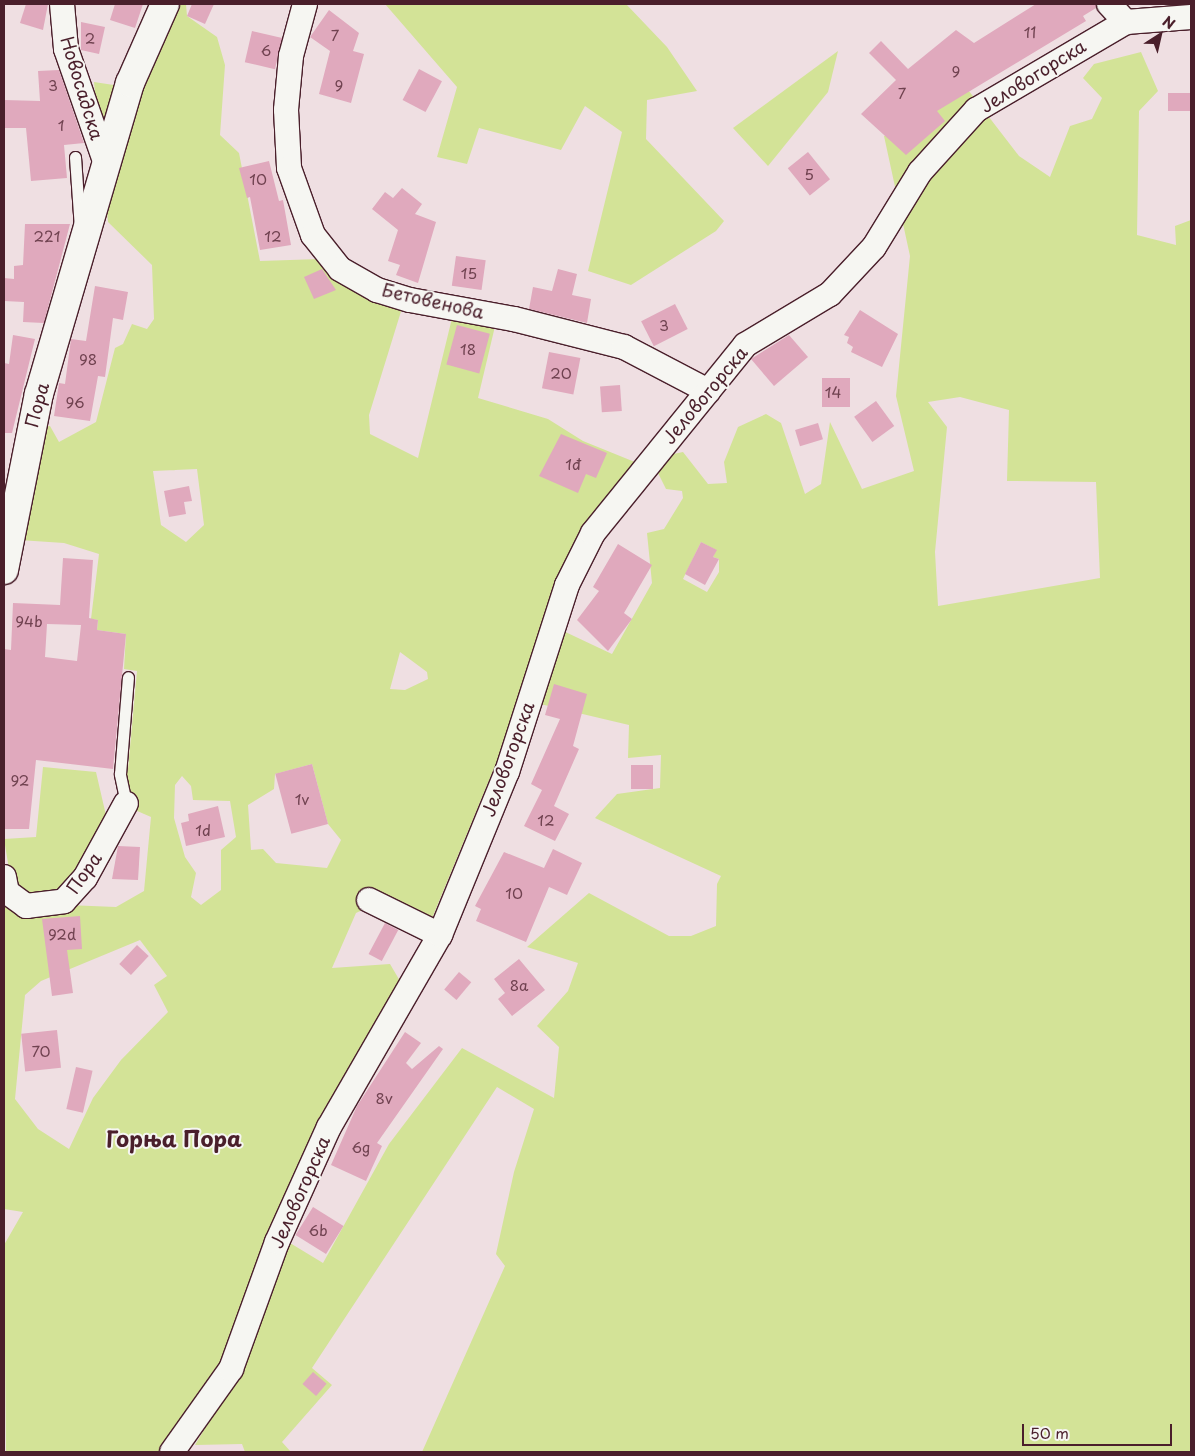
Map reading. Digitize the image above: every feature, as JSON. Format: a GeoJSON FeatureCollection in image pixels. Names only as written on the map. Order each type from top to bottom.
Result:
{"type":"FeatureCollection","features":[{"type":"Feature","properties":{"kind":"street","name":"Пора"},"geometry":{"type":"LineString","coordinates":[[4,570],[32,423],[139,56],[165,4]]}},
{"type":"Feature","properties":{"kind":"street","name":"Бетовенова"},"geometry":{"type":"LineString","coordinates":[[305,4],[291,56],[286,110],[289,168],[293,190],[313,235],[340,268],[378,290],[410,300],[514,319],[624,346],[708,391]]}},
{"type":"Feature","properties":{"kind":"street"},"geometry":{"type":"LineString","coordinates":[[1109,4],[1126,22]]}},
{"type":"Feature","properties":{"kind":"street","name":"Новосадска"},"geometry":{"type":"LineString","coordinates":[[63,6],[66,49],[106,164]]}},
{"type":"Feature","properties":{"kind":"street","name":"Јеловогорска"},"geometry":{"type":"LineString","coordinates":[[172,1452],[230,1369],[277,1242],[328,1127],[440,935],[506,772],[567,585],[593,533],[745,345],[830,294],[874,247],[920,172],[976,110],[1126,22],[1191,17]]}},
{"type":"Feature","properties":{"kind":"street","name":"Пора"},"geometry":{"type":"LineString","coordinates":[[4,878],[7,892],[26,906],[64,901],[85,878],[126,803]]}},
{"type":"Feature","properties":{"kind":"street"},"geometry":{"type":"LineString","coordinates":[[368,900],[440,935]]}},
{"type":"Feature","properties":{"kind":"lane"},"geometry":{"type":"LineString","coordinates":[[75,157],[76,214],[84,243]]}},
{"type":"Feature","properties":{"kind":"lane"},"geometry":{"type":"LineString","coordinates":[[126,803],[120,774],[128,677]]}},
{"type":"Feature","properties":{"kind":"green space"},"geometry":{"type":"Polygon","coordinates":[[[163,4],[186,4],[187,16],[217,37],[225,65],[220,135],[239,153],[260,261],[320,259],[403,305],[369,415],[370,434],[418,458],[453,314],[496,322],[478,398],[548,419],[583,441],[657,471],[581,539],[500,754],[430,923],[369,907],[356,913],[332,968],[390,964],[400,981],[223,1380],[161,1452],[6,1452],[4,1245],[23,1212],[4,1209],[4,905],[12,887],[4,839],[36,837],[43,767],[96,772],[108,824],[67,905],[116,907],[144,891],[151,817],[128,807],[123,780],[128,769],[137,671],[124,669],[126,634],[97,630],[98,620],[91,619],[99,554],[64,543],[19,540],[39,427],[50,426],[59,442],[96,422],[115,348],[123,344],[132,324],[147,329],[154,319],[152,265],[108,222],[94,82],[140,89],[163,4]],[[197,469],[153,471],[161,525],[186,542],[204,525],[197,469]],[[400,652],[390,689],[405,690],[428,679],[427,672],[400,652]],[[312,764],[275,774],[274,789],[248,805],[251,850],[263,849],[276,863],[327,868],[341,840],[328,824],[312,764]],[[182,776],[175,785],[174,818],[185,857],[196,873],[191,897],[201,905],[221,890],[221,850],[236,837],[230,801],[193,800],[191,786],[182,776]],[[140,940],[41,981],[25,995],[15,1099],[38,1129],[69,1149],[93,1098],[121,1060],[168,1012],[154,985],[167,976],[140,940]]]}},
{"type":"Feature","properties":{"kind":"green space"},"geometry":{"type":"Polygon","coordinates":[[[385,4],[626,4],[667,47],[697,91],[647,100],[646,139],[724,221],[716,231],[631,285],[588,271],[622,132],[585,106],[561,150],[479,128],[467,164],[437,157],[457,87],[385,4]]]}},
{"type":"Feature","properties":{"kind":"green space"},"geometry":{"type":"Polygon","coordinates":[[[838,51],[828,92],[768,166],[733,128],[838,51]]]}},
{"type":"Feature","properties":{"kind":"green space"},"geometry":{"type":"Polygon","coordinates":[[[1141,52],[1158,91],[1139,111],[1137,235],[1176,245],[1175,226],[1191,220],[1191,1452],[422,1452],[505,1266],[496,1254],[514,1172],[534,1109],[497,1087],[312,1368],[332,1385],[282,1442],[291,1452],[245,1452],[242,1444],[195,1445],[248,1356],[290,1243],[323,1263],[389,1144],[462,1048],[554,1098],[559,1047],[537,1026],[568,991],[578,963],[527,947],[589,893],[669,936],[691,936],[716,926],[717,884],[721,876],[595,818],[617,794],[660,788],[661,755],[628,758],[629,725],[536,703],[559,629],[612,654],[652,583],[647,533],[664,529],[683,498],[682,491],[666,489],[657,471],[664,456],[683,452],[708,484],[727,483],[724,462],[738,427],[766,414],[781,423],[805,494],[821,484],[830,422],[862,489],[914,471],[896,396],[910,256],[884,136],[919,120],[962,82],[1019,156],[1050,177],[1070,126],[1092,119],[1102,98],[1083,78],[1094,64],[1141,52]],[[960,397],[928,402],[947,427],[935,552],[938,606],[1100,578],[1096,482],[1007,481],[1009,410],[960,397]],[[701,542],[683,579],[707,592],[719,572],[719,559],[713,557],[716,550],[701,542]]]}},
{"type":"Feature","properties":{"kind":"building"},"geometry":{"type":"Polygon","coordinates":[[[26,4],[48,4],[43,30],[20,23],[26,4]]]}},
{"type":"Feature","properties":{"kind":"building"},"geometry":{"type":"Polygon","coordinates":[[[115,4],[143,4],[135,28],[110,20],[115,4]]]}},
{"type":"Feature","properties":{"kind":"building"},"geometry":{"type":"Polygon","coordinates":[[[192,4],[214,4],[205,24],[187,16],[192,4]]]}},
{"type":"Feature","properties":{"kind":"building"},"geometry":{"type":"Polygon","coordinates":[[[1036,4],[1096,4],[1096,8],[1083,16],[1086,21],[937,111],[945,121],[906,155],[861,114],[896,80],[869,53],[881,41],[908,69],[956,30],[974,43],[1036,4]]]}},
{"type":"Feature","properties":{"kind":"building"},"geometry":{"type":"Polygon","coordinates":[[[329,10],[359,33],[353,51],[364,54],[351,103],[319,94],[330,51],[310,37],[329,10]]]}},
{"type":"Feature","properties":{"kind":"building"},"geometry":{"type":"Polygon","coordinates":[[[81,22],[105,27],[99,54],[81,50],[81,22]]]}},
{"type":"Feature","properties":{"kind":"building"},"geometry":{"type":"Polygon","coordinates":[[[252,31],[282,38],[275,69],[245,62],[252,31]]]}},
{"type":"Feature","properties":{"kind":"building"},"geometry":{"type":"Polygon","coordinates":[[[419,69],[442,81],[426,112],[403,100],[419,69]]]}},
{"type":"Feature","properties":{"kind":"building"},"geometry":{"type":"Polygon","coordinates":[[[59,70],[84,143],[64,145],[67,178],[31,181],[26,128],[4,128],[4,100],[40,101],[38,71],[59,70]]]}},
{"type":"Feature","properties":{"kind":"building"},"geometry":{"type":"Polygon","coordinates":[[[1168,93],[1191,93],[1191,111],[1168,111],[1168,93]]]}},
{"type":"Feature","properties":{"kind":"building"},"geometry":{"type":"Polygon","coordinates":[[[808,152],[830,179],[810,196],[788,168],[808,152]]]}},
{"type":"Feature","properties":{"kind":"building"},"geometry":{"type":"Polygon","coordinates":[[[269,161],[279,201],[283,200],[291,245],[260,250],[250,197],[247,198],[239,168],[269,161]]]}},
{"type":"Feature","properties":{"kind":"building"},"geometry":{"type":"Polygon","coordinates":[[[402,188],[422,204],[415,214],[436,222],[418,283],[396,275],[400,265],[388,261],[398,230],[372,209],[385,192],[393,198],[402,188]]]}},
{"type":"Feature","properties":{"kind":"building"},"geometry":{"type":"Polygon","coordinates":[[[25,224],[70,224],[44,323],[23,322],[24,302],[4,301],[4,278],[14,279],[14,266],[23,265],[25,224]]]}},
{"type":"Feature","properties":{"kind":"building"},"geometry":{"type":"Polygon","coordinates":[[[456,256],[486,260],[482,290],[452,286],[456,256]]]}},
{"type":"Feature","properties":{"kind":"building"},"geometry":{"type":"Polygon","coordinates":[[[322,269],[336,290],[314,299],[304,277],[322,269]]]}},
{"type":"Feature","properties":{"kind":"building"},"geometry":{"type":"Polygon","coordinates":[[[558,269],[577,274],[572,295],[591,299],[587,323],[529,309],[533,287],[552,291],[558,269]]]}},
{"type":"Feature","properties":{"kind":"building"},"geometry":{"type":"Polygon","coordinates":[[[95,286],[128,292],[123,320],[113,318],[105,377],[98,376],[90,421],[54,416],[59,383],[65,384],[71,339],[86,341],[95,286]]]}},
{"type":"Feature","properties":{"kind":"building"},"geometry":{"type":"Polygon","coordinates":[[[675,304],[688,329],[654,346],[641,321],[675,304]]]}},
{"type":"Feature","properties":{"kind":"building"},"geometry":{"type":"Polygon","coordinates":[[[860,310],[898,334],[882,367],[851,352],[853,347],[847,343],[849,337],[844,335],[860,310]]]}},
{"type":"Feature","properties":{"kind":"building"},"geometry":{"type":"Polygon","coordinates":[[[457,325],[490,334],[479,373],[446,365],[457,325]]]}},
{"type":"Feature","properties":{"kind":"building"},"geometry":{"type":"Polygon","coordinates":[[[13,335],[35,339],[12,433],[4,433],[4,363],[9,364],[13,335]]]}},
{"type":"Feature","properties":{"kind":"building"},"geometry":{"type":"Polygon","coordinates":[[[789,335],[808,357],[774,386],[751,359],[789,335]]]}},
{"type":"Feature","properties":{"kind":"building"},"geometry":{"type":"Polygon","coordinates":[[[549,352],[580,358],[573,394],[542,388],[549,352]]]}},
{"type":"Feature","properties":{"kind":"building"},"geometry":{"type":"Polygon","coordinates":[[[822,378],[850,378],[850,407],[822,407],[822,378]]]}},
{"type":"Feature","properties":{"kind":"building"},"geometry":{"type":"Polygon","coordinates":[[[620,385],[622,411],[602,412],[600,386],[620,385]]]}},
{"type":"Feature","properties":{"kind":"building"},"geometry":{"type":"Polygon","coordinates":[[[876,401],[894,426],[872,442],[854,417],[876,401]]]}},
{"type":"Feature","properties":{"kind":"building"},"geometry":{"type":"Polygon","coordinates":[[[818,423],[823,439],[800,446],[795,430],[818,423]]]}},
{"type":"Feature","properties":{"kind":"building"},"geometry":{"type":"Polygon","coordinates":[[[561,434],[607,453],[596,478],[586,474],[578,493],[539,476],[561,434]]]}},
{"type":"Feature","properties":{"kind":"building"},"geometry":{"type":"Polygon","coordinates":[[[189,486],[192,501],[184,502],[186,514],[169,517],[164,491],[189,486]]]}},
{"type":"Feature","properties":{"kind":"building"},"geometry":{"type":"Polygon","coordinates":[[[701,542],[717,550],[713,557],[719,559],[705,585],[685,574],[701,542]]]}},
{"type":"Feature","properties":{"kind":"building"},"geometry":{"type":"Polygon","coordinates":[[[618,544],[652,565],[624,613],[632,619],[608,651],[577,620],[599,591],[593,587],[618,544]]]}},
{"type":"Feature","properties":{"kind":"building"},"geometry":{"type":"Polygon","coordinates":[[[63,558],[93,560],[89,618],[98,620],[97,630],[126,634],[113,769],[36,760],[29,829],[4,829],[4,649],[11,650],[13,603],[60,605],[63,558]],[[47,624],[45,657],[77,661],[81,625],[47,624]]]}},
{"type":"Feature","properties":{"kind":"building"},"geometry":{"type":"Polygon","coordinates":[[[554,684],[587,694],[573,746],[579,749],[554,806],[569,814],[555,841],[524,826],[542,790],[531,784],[560,719],[545,715],[554,684]]]}},
{"type":"Feature","properties":{"kind":"building"},"geometry":{"type":"Polygon","coordinates":[[[312,764],[328,824],[291,834],[275,774],[312,764]]]}},
{"type":"Feature","properties":{"kind":"building"},"geometry":{"type":"Polygon","coordinates":[[[631,765],[653,765],[653,789],[631,789],[631,765]]]}},
{"type":"Feature","properties":{"kind":"building"},"geometry":{"type":"Polygon","coordinates":[[[218,806],[225,837],[186,846],[181,823],[189,821],[188,814],[218,806]]]}},
{"type":"Feature","properties":{"kind":"building"},"geometry":{"type":"Polygon","coordinates":[[[118,846],[140,847],[138,880],[112,879],[118,846]]]}},
{"type":"Feature","properties":{"kind":"building"},"geometry":{"type":"Polygon","coordinates":[[[553,849],[582,863],[567,895],[549,887],[526,942],[476,921],[481,909],[475,906],[504,852],[544,868],[553,849]]]}},
{"type":"Feature","properties":{"kind":"building"},"geometry":{"type":"Polygon","coordinates":[[[80,916],[82,949],[67,950],[73,993],[52,996],[42,919],[80,916]]]}},
{"type":"Feature","properties":{"kind":"building"},"geometry":{"type":"Polygon","coordinates":[[[385,923],[398,930],[382,961],[369,954],[385,923]]]}},
{"type":"Feature","properties":{"kind":"building"},"geometry":{"type":"Polygon","coordinates":[[[137,945],[149,956],[131,975],[119,964],[137,945]]]}},
{"type":"Feature","properties":{"kind":"building"},"geometry":{"type":"Polygon","coordinates":[[[519,959],[545,990],[512,1016],[498,999],[505,993],[494,979],[519,959]]]}},
{"type":"Feature","properties":{"kind":"building"},"geometry":{"type":"Polygon","coordinates":[[[459,972],[471,982],[456,1000],[444,990],[459,972]]]}},
{"type":"Feature","properties":{"kind":"building"},"geometry":{"type":"Polygon","coordinates":[[[57,1030],[61,1068],[25,1072],[21,1034],[57,1030]]]}},
{"type":"Feature","properties":{"kind":"building"},"geometry":{"type":"Polygon","coordinates":[[[405,1032],[421,1043],[406,1063],[412,1069],[439,1046],[443,1049],[377,1143],[382,1146],[366,1181],[331,1165],[357,1106],[405,1032]]]}},
{"type":"Feature","properties":{"kind":"building"},"geometry":{"type":"Polygon","coordinates":[[[76,1067],[93,1071],[83,1113],[66,1109],[76,1067]]]}},
{"type":"Feature","properties":{"kind":"building"},"geometry":{"type":"Polygon","coordinates":[[[313,1207],[344,1226],[326,1254],[296,1235],[313,1207]]]}},
{"type":"Feature","properties":{"kind":"building"},"geometry":{"type":"Polygon","coordinates":[[[313,1372],[327,1384],[316,1396],[303,1384],[313,1372]]]}},
{"type":"Feature","properties":{"kind":"district","name":"Горња Пора"},"geometry":{"type":"Point","coordinates":[174,1138]}}]}
